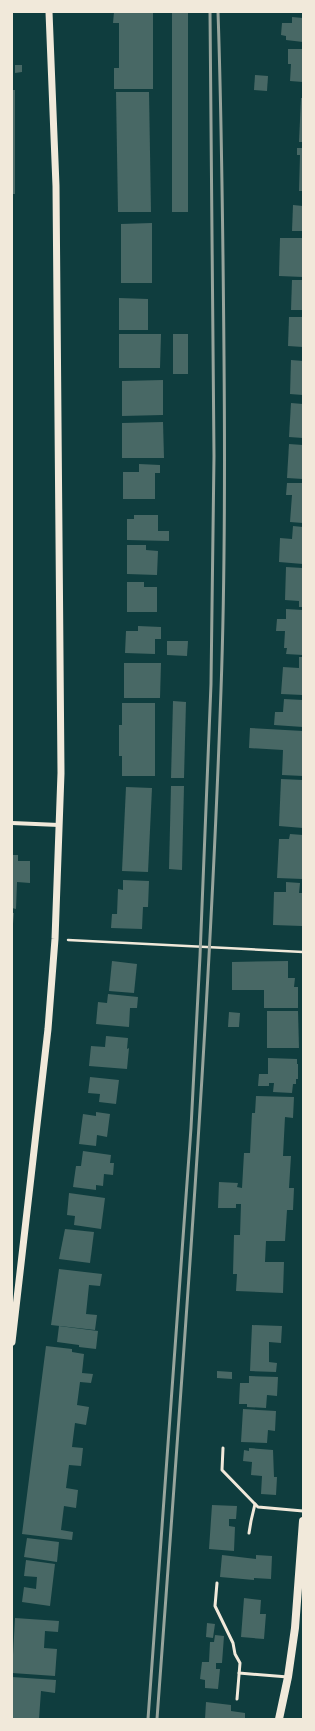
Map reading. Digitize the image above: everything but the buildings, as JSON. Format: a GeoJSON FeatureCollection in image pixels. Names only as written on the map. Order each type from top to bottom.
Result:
{"type":"FeatureCollection","features":[{"type":"Feature","properties":{"kind":"main road"},"geometry":{"type":"LineString","coordinates":[[279,1719],[288,1677],[295,1628],[303,1521]]}},
{"type":"Feature","properties":{"kind":"street"},"geometry":{"type":"LineString","coordinates":[[12,1342],[48,1029],[55,939],[61,773],[56,186],[49,12]]}},
{"type":"Feature","properties":{"kind":"street"},"geometry":{"type":"LineString","coordinates":[[12,824],[59,825]]}},
{"type":"Feature","properties":{"kind":"lane"},"geometry":{"type":"LineString","coordinates":[[223,1448],[222,1470],[258,1507],[303,1511]]}},
{"type":"Feature","properties":{"kind":"lane"},"geometry":{"type":"LineString","coordinates":[[249,1533],[255,1504]]}},
{"type":"Feature","properties":{"kind":"lane"},"geometry":{"type":"LineString","coordinates":[[217,1583],[215,1606],[233,1644],[235,1654],[240,1664],[237,1699]]}},
{"type":"Feature","properties":{"kind":"lane"},"geometry":{"type":"LineString","coordinates":[[239,1673],[288,1677]]}},
{"type":"Feature","properties":{"kind":"path"},"geometry":{"type":"LineString","coordinates":[[55,939],[303,952]]}},
{"type":"Feature","properties":{"kind":"railway"},"geometry":{"type":"LineString","coordinates":[[148,1719],[191,1128],[200,956],[211,684],[214,456],[210,12]]}},
{"type":"Feature","properties":{"kind":"railway"},"geometry":{"type":"LineString","coordinates":[[157,1719],[194,1205],[216,819],[221,690],[225,439],[218,12]]}}]}
